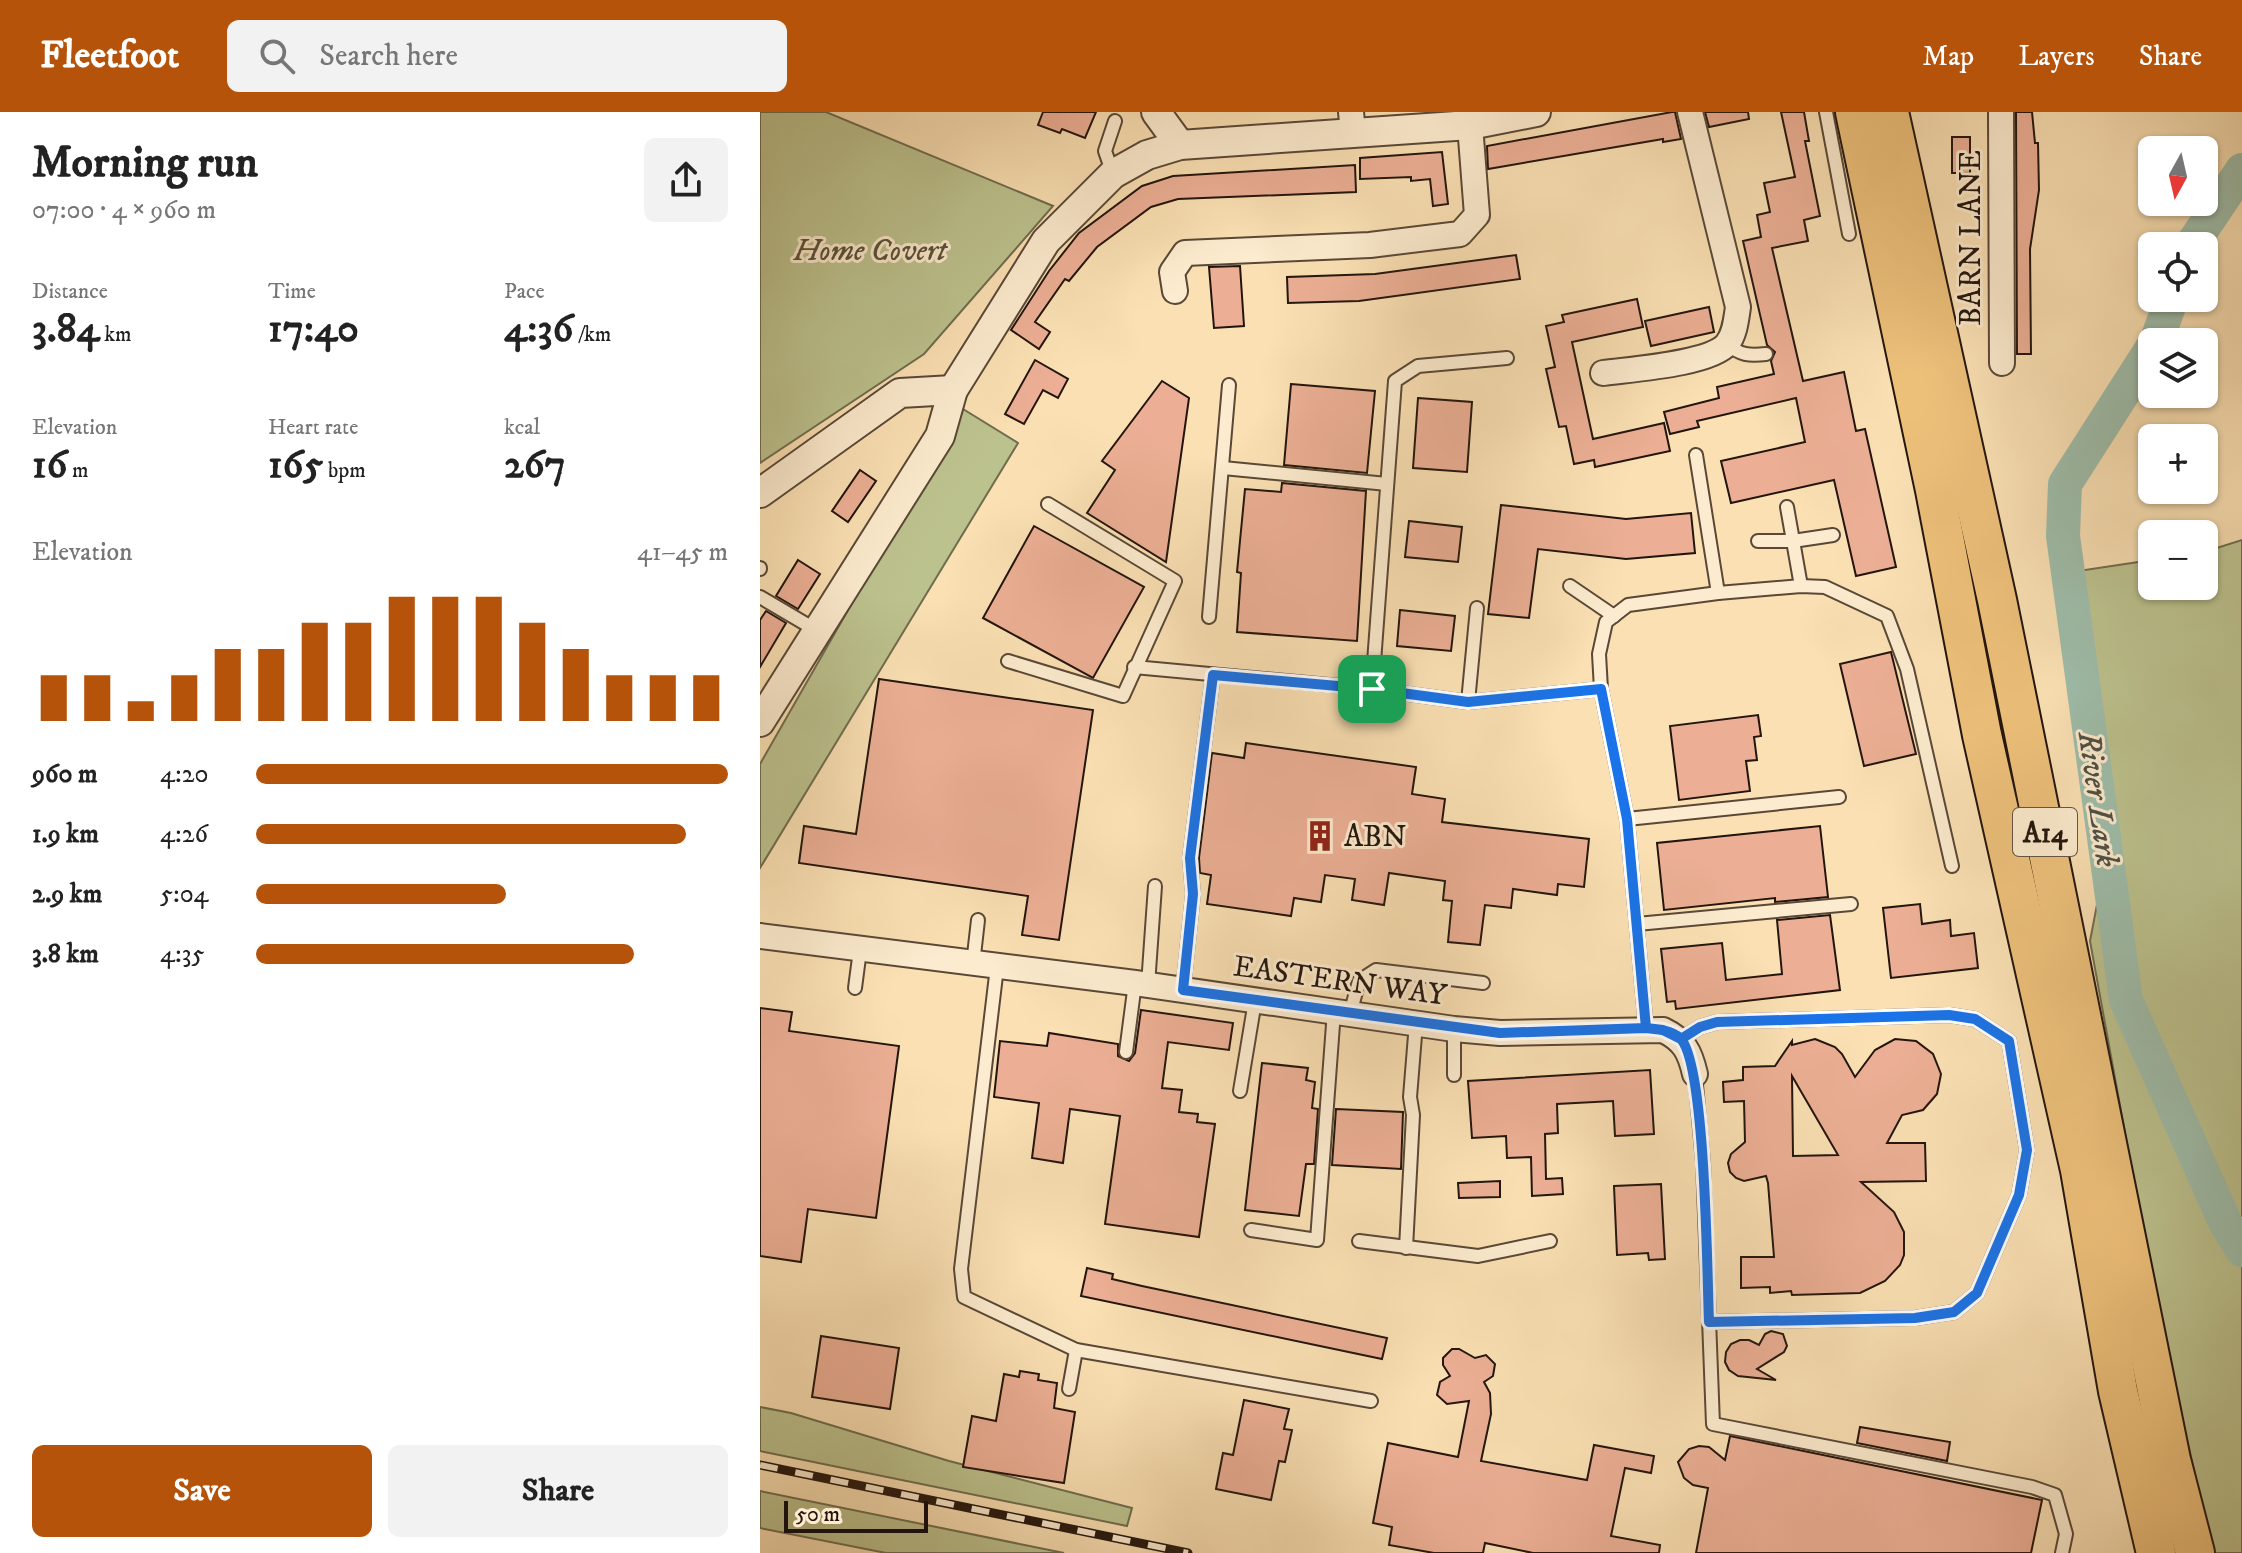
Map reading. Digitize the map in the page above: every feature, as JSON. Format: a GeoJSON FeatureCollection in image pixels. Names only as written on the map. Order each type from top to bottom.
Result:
{"type":"FeatureCollection","features":[{"type":"Feature","properties":{"kind":"highway","name":"A14"},"geometry":{"type":"LineString","coordinates":[[1855,112],[1935,490],[1982,735],[2080,1170],[2118,1391],[2156,1553]]}},
{"type":"Feature","properties":{"kind":"highway","name":"A14"},"geometry":{"type":"LineString","coordinates":[[1889,112],[1997,600],[2171,1460],[2195,1553]]}},
{"type":"Feature","properties":{"kind":"street"},"geometry":{"type":"LineString","coordinates":[[1156,112],[1180,145]]}},
{"type":"Feature","properties":{"kind":"street"},"geometry":{"type":"LineString","coordinates":[[760,722],[940,436],[953,390],[1046,241],[1113,174],[1139,158],[1180,145],[1352,123],[1470,125],[1536,112]]}},
{"type":"Feature","properties":{"kind":"street"},"geometry":{"type":"LineString","coordinates":[[1603,373],[1708,357],[1727,344],[1735,327],[1738,307],[1690,112]]}},
{"type":"Feature","properties":{"kind":"street","name":"BARN LANE"},"geometry":{"type":"LineString","coordinates":[[2001,112],[2002,363]]}},
{"type":"Feature","properties":{"kind":"street"},"geometry":{"type":"LineString","coordinates":[[1175,291],[1172,272],[1185,253],[1370,245],[1460,234],[1477,215],[1470,125]]}},
{"type":"Feature","properties":{"kind":"street"},"geometry":{"type":"LineString","coordinates":[[760,493],[900,393],[953,390]]}},
{"type":"Feature","properties":{"kind":"street","name":"EASTERN WAY"},"geometry":{"type":"LineString","coordinates":[[760,936],[1141,984],[1454,1029],[1500,1033],[1646,1028],[1663,1030],[1681,1039]]}},
{"type":"Feature","properties":{"kind":"street"},"geometry":{"type":"LineString","coordinates":[[1681,1039],[1695,1074]]}},
{"type":"Feature","properties":{"kind":"lane"},"geometry":{"type":"LineString","coordinates":[[1826,112],[1849,234]]}},
{"type":"Feature","properties":{"kind":"lane"},"geometry":{"type":"LineString","coordinates":[[1113,174],[1105,151],[1115,121]]}},
{"type":"Feature","properties":{"kind":"lane"},"geometry":{"type":"LineString","coordinates":[[1727,344],[1739,354],[1766,354]]}},
{"type":"Feature","properties":{"kind":"lane"},"geometry":{"type":"LineString","coordinates":[[1372,689],[1395,381],[1418,366],[1507,358]]}},
{"type":"Feature","properties":{"kind":"lane"},"geometry":{"type":"LineString","coordinates":[[1209,617],[1229,385]]}},
{"type":"Feature","properties":{"kind":"lane"},"geometry":{"type":"LineString","coordinates":[[1696,455],[1718,593]]}},
{"type":"Feature","properties":{"kind":"lane"},"geometry":{"type":"LineString","coordinates":[[1223,468],[1387,484]]}},
{"type":"Feature","properties":{"kind":"lane"},"geometry":{"type":"LineString","coordinates":[[1008,661],[1123,696],[1175,581],[1048,504]]}},
{"type":"Feature","properties":{"kind":"lane"},"geometry":{"type":"LineString","coordinates":[[1787,507],[1801,586]]}},
{"type":"Feature","properties":{"kind":"lane"},"geometry":{"type":"LineString","coordinates":[[1758,541],[1793,541],[1833,535]]}},
{"type":"Feature","properties":{"kind":"lane"},"geometry":{"type":"LineString","coordinates":[[1570,586],[1614,616]]}},
{"type":"Feature","properties":{"kind":"lane"},"geometry":{"type":"LineString","coordinates":[[1646,1028],[1627,819],[1601,689],[1599,654],[1606,622],[1628,605],[1718,593],[1825,587],[1887,616],[1907,669],[1952,866]]}},
{"type":"Feature","properties":{"kind":"lane"},"geometry":{"type":"LineString","coordinates":[[760,597],[816,630]]}},
{"type":"Feature","properties":{"kind":"lane"},"geometry":{"type":"LineString","coordinates":[[1468,702],[1477,608]]}},
{"type":"Feature","properties":{"kind":"lane"},"geometry":{"type":"LineString","coordinates":[[1134,667],[1372,689],[1468,702],[1601,689]]}},
{"type":"Feature","properties":{"kind":"lane"},"geometry":{"type":"LineString","coordinates":[[1183,990],[1193,894],[1190,858],[1213,675]]}},
{"type":"Feature","properties":{"kind":"lane"},"geometry":{"type":"LineString","coordinates":[[1627,819],[1839,797]]}},
{"type":"Feature","properties":{"kind":"lane"},"geometry":{"type":"LineString","coordinates":[[1126,1052],[1141,984],[1155,886]]}},
{"type":"Feature","properties":{"kind":"lane"},"geometry":{"type":"LineString","coordinates":[[1637,924],[1851,904]]}},
{"type":"Feature","properties":{"kind":"lane"},"geometry":{"type":"LineString","coordinates":[[978,920],[985,965],[961,1269],[964,1297],[1076,1350],[1371,1401]]}},
{"type":"Feature","properties":{"kind":"lane"},"geometry":{"type":"LineString","coordinates":[[855,988],[860,950]]}},
{"type":"Feature","properties":{"kind":"lane"},"geometry":{"type":"LineString","coordinates":[[1251,1230],[1317,1240],[1342,1013],[1359,981],[1376,970],[1483,983]]}},
{"type":"Feature","properties":{"kind":"lane"},"geometry":{"type":"LineString","coordinates":[[1240,1091],[1255,1001]]}},
{"type":"Feature","properties":{"kind":"lane"},"geometry":{"type":"LineString","coordinates":[[1681,1039],[1700,1027],[1717,1022],[1949,1015],[1975,1019],[2009,1041],[2027,1150],[2019,1195],[1977,1293],[1954,1312],[1915,1318],[1709,1322]]}},
{"type":"Feature","properties":{"kind":"lane"},"geometry":{"type":"LineString","coordinates":[[1406,1248],[1413,1115],[1410,1097],[1416,1023]]}},
{"type":"Feature","properties":{"kind":"lane"},"geometry":{"type":"LineString","coordinates":[[1454,1029],[1454,1075]]}},
{"type":"Feature","properties":{"kind":"lane"},"geometry":{"type":"LineString","coordinates":[[1695,1074],[1703,1162],[1713,1424],[2032,1487],[2055,1495],[2066,1534],[2062,1553]]}},
{"type":"Feature","properties":{"kind":"lane"},"geometry":{"type":"LineString","coordinates":[[1359,1241],[1478,1256],[1550,1241]]}},
{"type":"Feature","properties":{"kind":"lane"},"geometry":{"type":"LineString","coordinates":[[1069,1389],[1076,1350]]}},
{"type":"Feature","properties":{"kind":"green space","name":"Home Covert"},"geometry":{"type":"Polygon","coordinates":[[[760,112],[826,112],[1053,206],[924,354],[760,463],[760,112]]]}},
{"type":"Feature","properties":{"kind":"green space"},"geometry":{"type":"Polygon","coordinates":[[[963,409],[1018,443],[760,868],[760,764],[963,409]]]}},
{"type":"Feature","properties":{"kind":"green space"},"geometry":{"type":"Polygon","coordinates":[[[2242,540],[2242,1553],[2213,1553],[2158,1314],[2090,941],[2100,889],[2058,574],[2138,562],[2138,600],[2218,600],[2218,548],[2242,540]]]}},
{"type":"Feature","properties":{"kind":"green space"},"geometry":{"type":"Polygon","coordinates":[[[760,1407],[791,1413],[949,1461],[1132,1508],[1127,1526],[760,1451],[760,1407]]]}},
{"type":"Feature","properties":{"kind":"green space"},"geometry":{"type":"Polygon","coordinates":[[[760,1491],[1064,1553],[886,1553],[760,1528],[760,1491]]]}},
{"type":"Feature","properties":{"kind":"building"},"geometry":{"type":"Polygon","coordinates":[[[1043,112],[1096,112],[1085,138],[1062,129],[1060,133],[1038,125],[1043,112]]]}},
{"type":"Feature","properties":{"kind":"building"},"geometry":{"type":"Polygon","coordinates":[[[1675,112],[1681,139],[1663,142],[1663,139],[1488,169],[1487,146],[1675,112]]]}},
{"type":"Feature","properties":{"kind":"building"},"geometry":{"type":"Polygon","coordinates":[[[1705,112],[1748,112],[1749,119],[1709,127],[1705,112]]]}},
{"type":"Feature","properties":{"kind":"building"},"geometry":{"type":"Polygon","coordinates":[[[1781,112],[1804,112],[1809,141],[1805,141],[1820,216],[1804,220],[1808,241],[1772,248],[1803,381],[1844,372],[1856,431],[1865,429],[1896,567],[1856,576],[1834,480],[1731,503],[1721,461],[1805,442],[1796,398],[1697,421],[1699,427],[1670,434],[1664,412],[1719,398],[1717,387],[1774,374],[1771,361],[1775,352],[1767,345],[1743,241],[1761,237],[1757,215],[1770,212],[1764,183],[1795,177],[1781,112]]]}},
{"type":"Feature","properties":{"kind":"building"},"geometry":{"type":"Polygon","coordinates":[[[2016,112],[2032,112],[2035,143],[2038,143],[2039,190],[2030,249],[2031,354],[2017,354],[2016,112]]]}},
{"type":"Feature","properties":{"kind":"building"},"geometry":{"type":"Polygon","coordinates":[[[1952,137],[1970,137],[1970,173],[1952,173],[1952,137]]]}},
{"type":"Feature","properties":{"kind":"building"},"geometry":{"type":"Polygon","coordinates":[[[1442,152],[1448,204],[1433,206],[1430,179],[1360,179],[1360,158],[1442,152]]]}},
{"type":"Feature","properties":{"kind":"building"},"geometry":{"type":"Polygon","coordinates":[[[1355,165],[1356,192],[1178,199],[1151,207],[1097,247],[1069,281],[1065,279],[1035,322],[1050,332],[1039,349],[1011,330],[1049,271],[1079,233],[1142,186],[1173,176],[1355,165]]]}},
{"type":"Feature","properties":{"kind":"building"},"geometry":{"type":"Polygon","coordinates":[[[1516,255],[1520,279],[1359,301],[1288,303],[1287,277],[1375,274],[1516,255]]]}},
{"type":"Feature","properties":{"kind":"building"},"geometry":{"type":"Polygon","coordinates":[[[1240,266],[1244,326],[1214,328],[1209,267],[1240,266]]]}},
{"type":"Feature","properties":{"kind":"building"},"geometry":{"type":"Polygon","coordinates":[[[1637,299],[1643,327],[1572,342],[1593,439],[1664,423],[1670,451],[1595,467],[1594,460],[1574,464],[1566,426],[1559,427],[1546,369],[1555,367],[1546,326],[1564,322],[1562,315],[1637,299]]]}},
{"type":"Feature","properties":{"kind":"building"},"geometry":{"type":"Polygon","coordinates":[[[1709,307],[1714,332],[1651,346],[1645,321],[1709,307]]]}},
{"type":"Feature","properties":{"kind":"building"},"geometry":{"type":"Polygon","coordinates":[[[1035,360],[1068,379],[1058,398],[1043,390],[1024,424],[1005,414],[1035,360]]]}},
{"type":"Feature","properties":{"kind":"building"},"geometry":{"type":"Polygon","coordinates":[[[1162,381],[1189,398],[1166,562],[1087,513],[1115,470],[1102,461],[1162,381]]]}},
{"type":"Feature","properties":{"kind":"building"},"geometry":{"type":"Polygon","coordinates":[[[1291,384],[1375,391],[1367,473],[1284,465],[1291,384]]]}},
{"type":"Feature","properties":{"kind":"building"},"geometry":{"type":"Polygon","coordinates":[[[1418,398],[1472,402],[1467,472],[1413,468],[1418,398]]]}},
{"type":"Feature","properties":{"kind":"building"},"geometry":{"type":"Polygon","coordinates":[[[860,470],[876,481],[848,522],[832,511],[860,470]]]}},
{"type":"Feature","properties":{"kind":"building"},"geometry":{"type":"Polygon","coordinates":[[[1282,483],[1366,491],[1357,641],[1237,632],[1241,573],[1237,572],[1245,489],[1281,492],[1282,483]]]}},
{"type":"Feature","properties":{"kind":"building"},"geometry":{"type":"Polygon","coordinates":[[[1501,505],[1626,519],[1691,513],[1695,553],[1626,559],[1538,549],[1529,618],[1488,614],[1501,505]]]}},
{"type":"Feature","properties":{"kind":"building"},"geometry":{"type":"Polygon","coordinates":[[[1409,521],[1462,527],[1458,562],[1405,557],[1409,521]]]}},
{"type":"Feature","properties":{"kind":"building"},"geometry":{"type":"Polygon","coordinates":[[[1034,526],[1144,587],[1093,678],[983,618],[1034,526]]]}},
{"type":"Feature","properties":{"kind":"building"},"geometry":{"type":"Polygon","coordinates":[[[798,560],[820,574],[798,609],[776,596],[798,560]]]}},
{"type":"Feature","properties":{"kind":"building"},"geometry":{"type":"Polygon","coordinates":[[[1400,610],[1455,616],[1451,651],[1397,646],[1400,610]]]}},
{"type":"Feature","properties":{"kind":"building"},"geometry":{"type":"Polygon","coordinates":[[[766,611],[786,623],[760,667],[760,620],[766,611]]]}},
{"type":"Feature","properties":{"kind":"building"},"geometry":{"type":"Polygon","coordinates":[[[1891,652],[1916,754],[1864,766],[1840,664],[1891,652]]]}},
{"type":"Feature","properties":{"kind":"building"},"geometry":{"type":"Polygon","coordinates":[[[879,679],[1093,710],[1059,940],[1022,935],[1028,896],[799,863],[804,826],[856,834],[879,679]]]}},
{"type":"Feature","properties":{"kind":"building"},"geometry":{"type":"Polygon","coordinates":[[[1758,715],[1761,736],[1754,737],[1757,760],[1746,761],[1750,791],[1679,800],[1670,726],[1758,715]]]}},
{"type":"Feature","properties":{"kind":"building","name":"ABN"},"geometry":{"type":"Polygon","coordinates":[[[1246,743],[1416,767],[1412,794],[1445,799],[1442,822],[1589,839],[1584,887],[1558,884],[1557,895],[1513,889],[1511,908],[1485,905],[1480,945],[1448,942],[1452,901],[1443,900],[1445,881],[1389,873],[1384,905],[1352,900],[1355,879],[1325,875],[1321,902],[1294,898],[1291,916],[1207,904],[1211,875],[1200,873],[1199,858],[1212,753],[1244,758],[1246,743]]]}},
{"type":"Feature","properties":{"kind":"building"},"geometry":{"type":"Polygon","coordinates":[[[1820,826],[1828,897],[1775,902],[1775,898],[1664,910],[1657,843],[1820,826]]]}},
{"type":"Feature","properties":{"kind":"building"},"geometry":{"type":"Polygon","coordinates":[[[1920,904],[1922,924],[1950,920],[1951,936],[1974,933],[1978,968],[1891,978],[1883,908],[1920,904]]]}},
{"type":"Feature","properties":{"kind":"building"},"geometry":{"type":"Polygon","coordinates":[[[1830,915],[1840,990],[1676,1009],[1675,1001],[1667,1002],[1661,949],[1722,943],[1726,980],[1782,974],[1777,920],[1830,915]]]}},
{"type":"Feature","properties":{"kind":"building"},"geometry":{"type":"Polygon","coordinates":[[[760,1008],[792,1012],[789,1031],[899,1046],[876,1218],[808,1209],[801,1262],[760,1256],[760,1008]]]}},
{"type":"Feature","properties":{"kind":"building"},"geometry":{"type":"Polygon","coordinates":[[[1141,1010],[1233,1023],[1229,1050],[1168,1042],[1162,1088],[1182,1090],[1179,1112],[1198,1114],[1197,1122],[1215,1124],[1199,1237],[1105,1224],[1120,1116],[1070,1109],[1063,1163],[1032,1158],[1039,1103],[994,1097],[1000,1041],[1047,1046],[1049,1033],[1118,1044],[1118,1056],[1129,1061],[1135,1053],[1141,1010]]]}},
{"type":"Feature","properties":{"kind":"building"},"geometry":{"type":"Polygon","coordinates":[[[1815,1039],[1835,1047],[1855,1077],[1875,1050],[1895,1039],[1916,1041],[1933,1054],[1941,1074],[1937,1094],[1923,1110],[1902,1115],[1887,1143],[1925,1143],[1926,1181],[1861,1182],[1894,1212],[1904,1232],[1904,1255],[1900,1265],[1885,1281],[1860,1293],[1792,1295],[1791,1291],[1770,1293],[1770,1287],[1741,1288],[1741,1257],[1774,1257],[1768,1183],[1766,1176],[1744,1181],[1730,1172],[1728,1163],[1731,1154],[1745,1142],[1744,1101],[1724,1102],[1723,1082],[1743,1080],[1743,1067],[1775,1066],[1792,1041],[1792,1045],[1815,1039]],[[1792,1076],[1793,1156],[1838,1155],[1792,1076]]]}},
{"type":"Feature","properties":{"kind":"building"},"geometry":{"type":"Polygon","coordinates":[[[1262,1063],[1308,1068],[1306,1080],[1315,1082],[1312,1108],[1318,1109],[1314,1164],[1306,1164],[1299,1216],[1245,1210],[1262,1063]]]}},
{"type":"Feature","properties":{"kind":"building"},"geometry":{"type":"Polygon","coordinates":[[[1650,1070],[1654,1134],[1615,1136],[1613,1101],[1557,1104],[1558,1133],[1545,1134],[1546,1179],[1562,1178],[1563,1194],[1532,1196],[1531,1157],[1507,1158],[1506,1136],[1472,1138],[1468,1081],[1650,1070]]]}},
{"type":"Feature","properties":{"kind":"building"},"geometry":{"type":"Polygon","coordinates":[[[1336,1109],[1403,1112],[1401,1169],[1332,1165],[1336,1109]]]}},
{"type":"Feature","properties":{"kind":"building"},"geometry":{"type":"Polygon","coordinates":[[[1500,1181],[1500,1197],[1459,1198],[1458,1183],[1500,1181]]]}},
{"type":"Feature","properties":{"kind":"building"},"geometry":{"type":"Polygon","coordinates":[[[1661,1184],[1665,1259],[1649,1260],[1648,1253],[1617,1255],[1614,1186],[1661,1184]]]}},
{"type":"Feature","properties":{"kind":"building"},"geometry":{"type":"Polygon","coordinates":[[[1087,1268],[1113,1274],[1112,1279],[1142,1286],[1387,1338],[1382,1359],[1081,1296],[1087,1268]]]}},
{"type":"Feature","properties":{"kind":"building"},"geometry":{"type":"Polygon","coordinates":[[[1771,1331],[1783,1334],[1787,1346],[1784,1352],[1757,1369],[1776,1380],[1738,1376],[1729,1370],[1725,1362],[1731,1344],[1749,1340],[1759,1345],[1765,1334],[1771,1331]]]}},
{"type":"Feature","properties":{"kind":"building"},"geometry":{"type":"Polygon","coordinates":[[[821,1336],[899,1348],[890,1409],[812,1397],[821,1336]]]}},
{"type":"Feature","properties":{"kind":"building"},"geometry":{"type":"Polygon","coordinates":[[[1452,1349],[1459,1349],[1475,1358],[1486,1355],[1495,1364],[1493,1376],[1484,1382],[1490,1393],[1491,1414],[1481,1461],[1587,1480],[1594,1445],[1654,1456],[1651,1473],[1625,1468],[1611,1536],[1660,1545],[1659,1553],[1533,1553],[1485,1543],[1483,1553],[1434,1553],[1389,1545],[1392,1527],[1373,1523],[1388,1443],[1458,1457],[1469,1401],[1447,1404],[1437,1395],[1440,1382],[1450,1376],[1443,1365],[1443,1358],[1452,1349]]]}},
{"type":"Feature","properties":{"kind":"building"},"geometry":{"type":"Polygon","coordinates":[[[1020,1371],[1039,1374],[1038,1380],[1057,1383],[1054,1408],[1075,1412],[1064,1483],[963,1467],[972,1416],[996,1421],[1004,1374],[1019,1377],[1020,1371]]]}},
{"type":"Feature","properties":{"kind":"building"},"geometry":{"type":"Polygon","coordinates":[[[1244,1400],[1289,1409],[1284,1429],[1292,1430],[1285,1462],[1279,1461],[1271,1500],[1216,1489],[1223,1453],[1233,1455],[1244,1400]]]}},
{"type":"Feature","properties":{"kind":"building"},"geometry":{"type":"Polygon","coordinates":[[[1860,1427],[1950,1442],[1947,1461],[1857,1443],[1860,1427]]]}},
{"type":"Feature","properties":{"kind":"building"},"geometry":{"type":"Polygon","coordinates":[[[1730,1436],[2042,1500],[2031,1553],[1696,1553],[1708,1488],[1693,1485],[1684,1478],[1678,1462],[1689,1449],[1699,1446],[1709,1447],[1725,1460],[1730,1436]]]}},
{"type":"Feature","properties":{"kind":"waterway","name":"River Lark"},"geometry":{"type":"LineString","coordinates":[[2200,232],[2242,170]]}},
{"type":"Feature","properties":{"kind":"waterway","name":"River Lark"},"geometry":{"type":"LineString","coordinates":[[2161,328],[2167,312]]}},
{"type":"Feature","properties":{"kind":"waterway","name":"River Lark"},"geometry":{"type":"LineString","coordinates":[[2138,370],[2065,484],[2063,536],[2126,1000],[2225,1222],[2242,1250]]}},
{"type":"Feature","properties":{"kind":"railway"},"geometry":{"type":"LineString","coordinates":[[760,1465],[1188,1553]]}},
{"type":"Feature","properties":{"kind":"place","name":"ABN"},"geometry":{"type":"Point","coordinates":[1320,836]}},
{"type":"Feature","properties":{"kind":"route"},"geometry":{"type":"LineString","coordinates":[[1372,689],[1213,675],[1190,858],[1193,894],[1183,990],[1500,1033],[1646,1028],[1663,1030],[1681,1039],[1700,1027],[1717,1022],[1949,1015],[1975,1019],[2009,1041],[2027,1150],[2019,1195],[1977,1293],[1954,1312],[1915,1318],[1709,1322],[1703,1162],[1695,1074],[1681,1039],[1663,1030],[1646,1028],[1627,819],[1601,689],[1468,702],[1372,689]]}}]}
